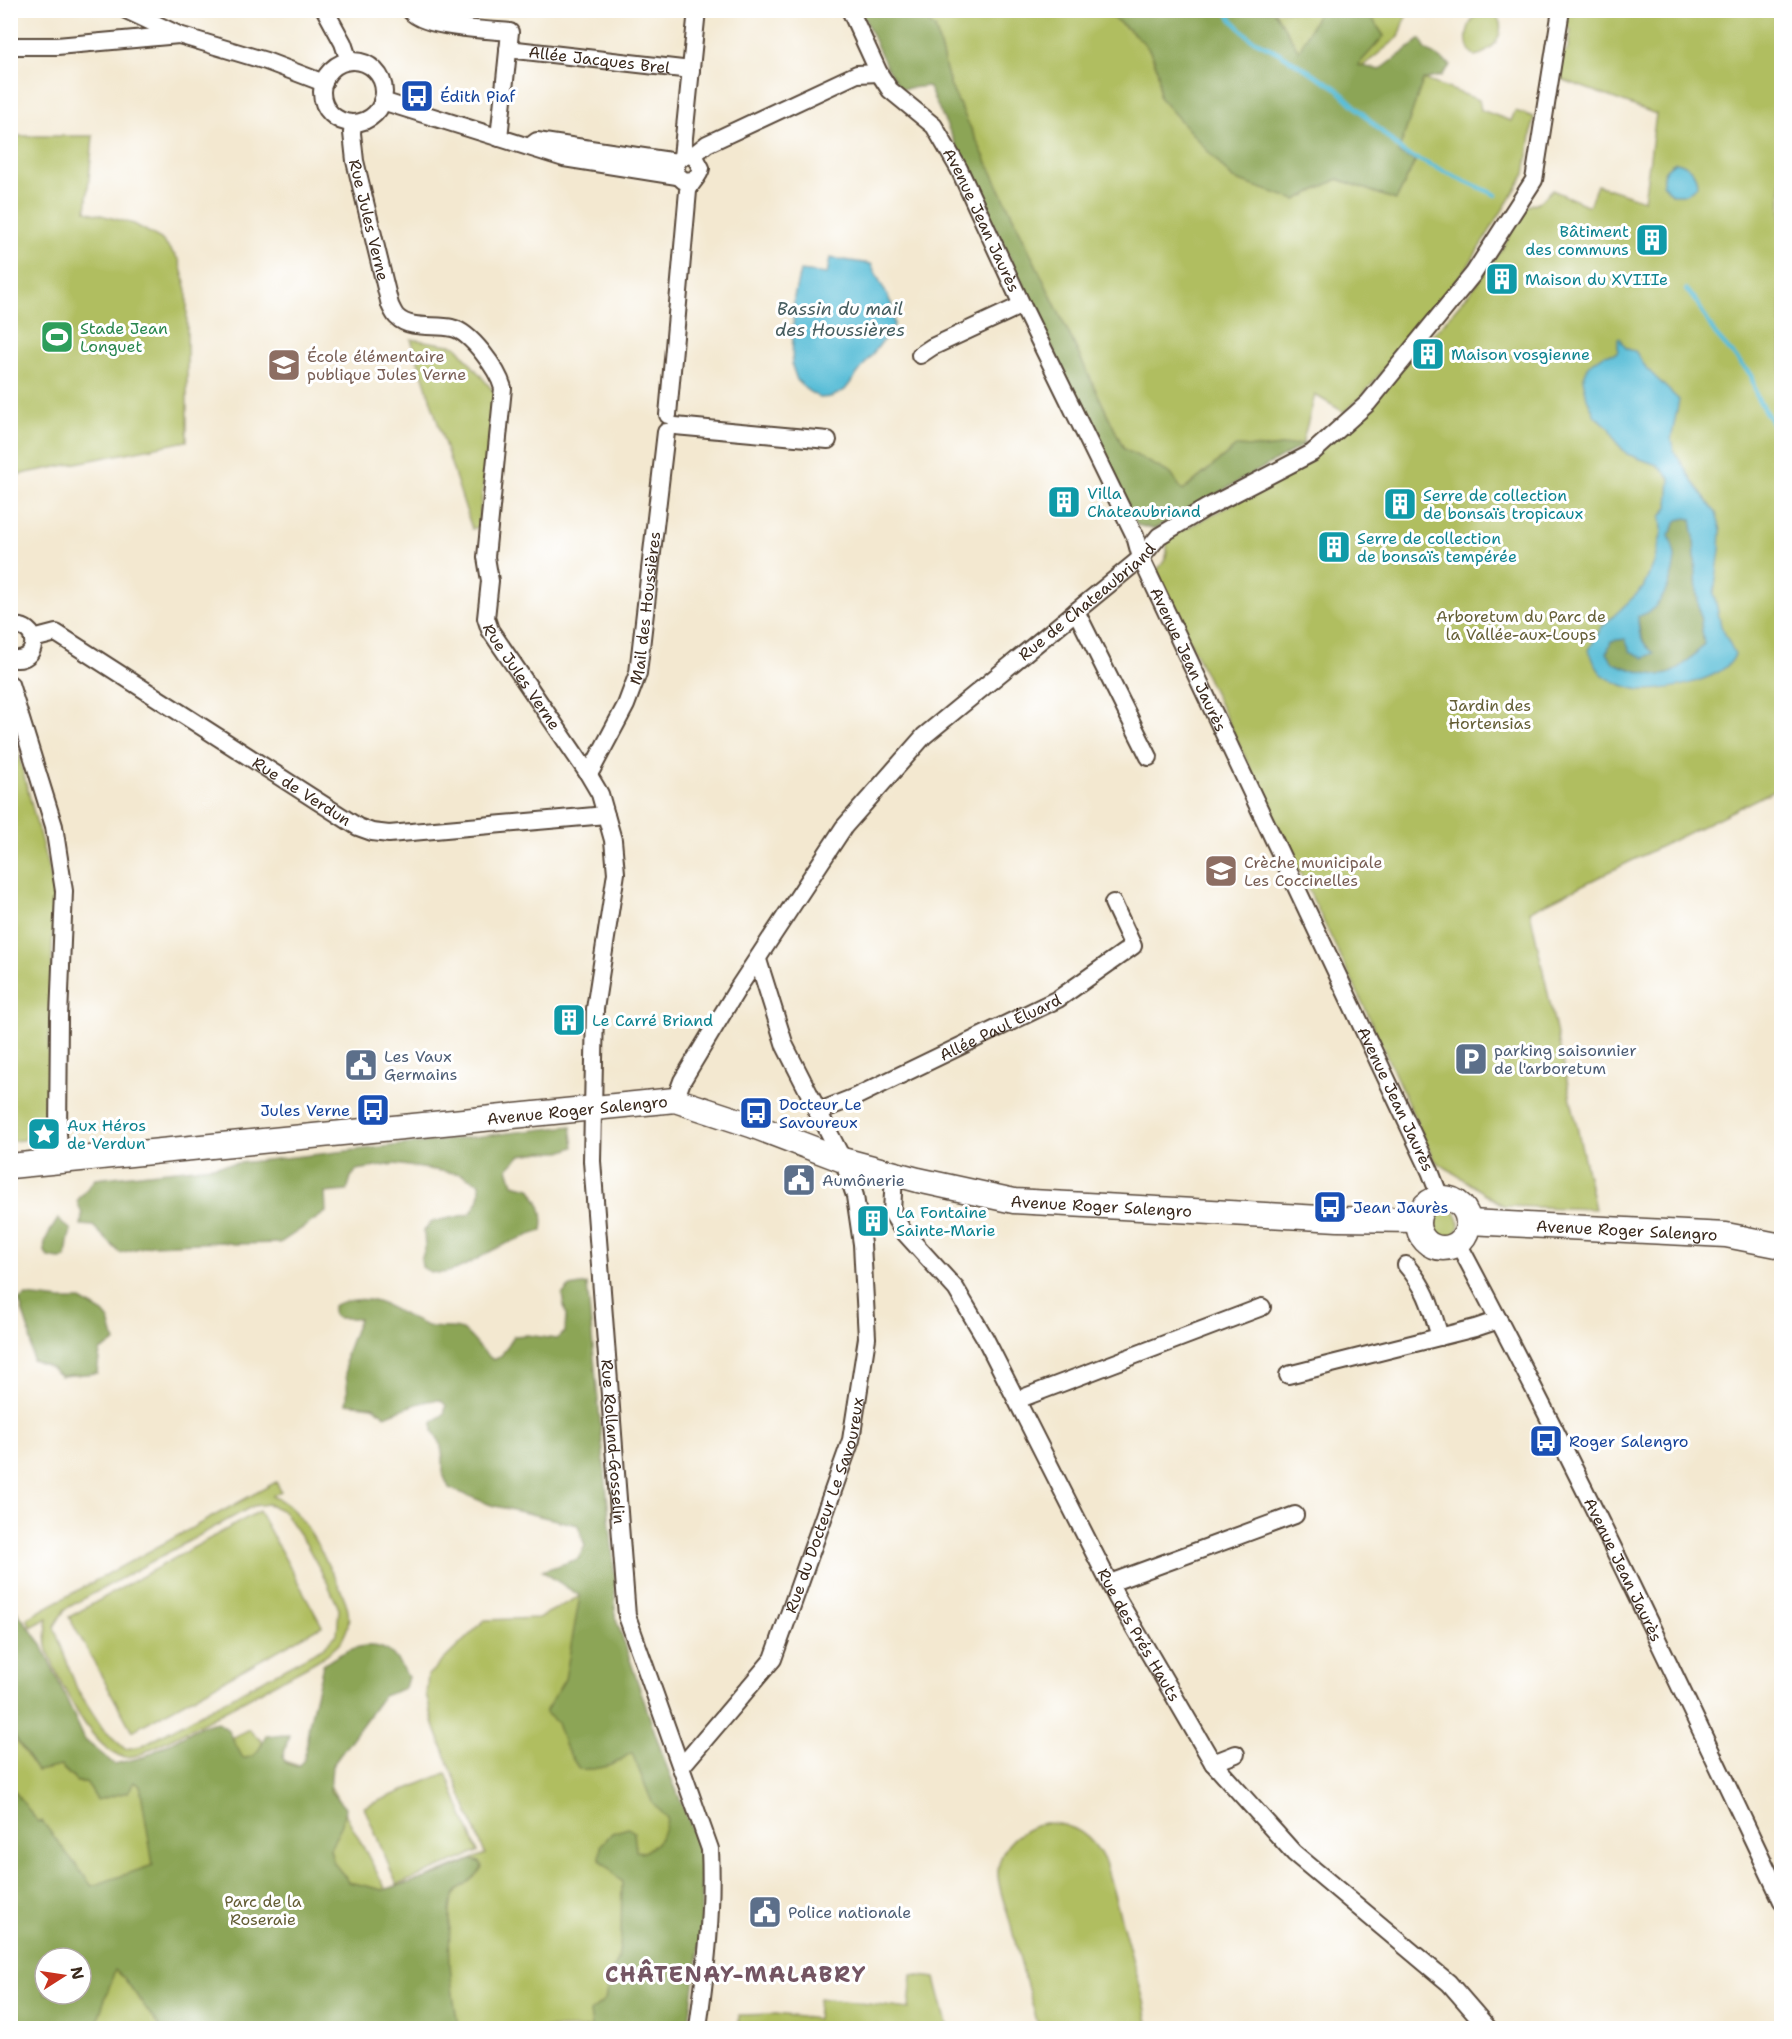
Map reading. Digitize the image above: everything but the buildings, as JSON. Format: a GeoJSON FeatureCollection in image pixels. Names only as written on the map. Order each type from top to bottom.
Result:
{"type":"FeatureCollection","features":[{"type":"Feature","properties":{"kind":"main road","name":"Avenue Roger Salengro"},"geometry":{"type":"LineString","coordinates":[[10,1166],[675,1100],[751,1125],[843,1160],[1014,1201],[1338,1219],[1418,1220]]}},
{"type":"Feature","properties":{"kind":"main road"},"geometry":{"type":"LineString","coordinates":[[1440,1197],[1461,1203],[1467,1213],[1463,1233],[1449,1248],[1429,1244],[1418,1230],[1420,1210],[1429,1201],[1440,1197]]}},
{"type":"Feature","properties":{"kind":"main road","name":"Avenue Roger Salengro"},"geometry":{"type":"LineString","coordinates":[[1463,1233],[1726,1235],[1782,1246]]}},
{"type":"Feature","properties":{"kind":"street"},"geometry":{"type":"LineString","coordinates":[[126,10],[179,35],[266,61],[324,83]]}},
{"type":"Feature","properties":{"kind":"street"},"geometry":{"type":"LineString","coordinates":[[325,10],[343,43],[349,61]]}},
{"type":"Feature","properties":{"kind":"street"},"geometry":{"type":"LineString","coordinates":[[410,10],[412,15],[427,22],[463,19],[510,32],[499,138]]}},
{"type":"Feature","properties":{"kind":"street","name":"Mail des Houssières"},"geometry":{"type":"LineString","coordinates":[[587,772],[592,769],[626,705],[638,673],[669,424],[690,70],[697,10]]}},
{"type":"Feature","properties":{"kind":"street","name":"Avenue Jean Jaurès"},"geometry":{"type":"LineString","coordinates":[[850,10],[879,73],[890,90],[934,126],[958,169],[1135,536],[1141,558],[1358,1014],[1440,1197]]}},
{"type":"Feature","properties":{"kind":"street","name":"Rue de Chateaubriand"},"geometry":{"type":"LineString","coordinates":[[675,1100],[688,1072],[738,988],[844,827],[924,736],[1141,558],[1159,536],[1312,453],[1368,404],[1474,273],[1534,180],[1561,10]]}},
{"type":"Feature","properties":{"kind":"street"},"geometry":{"type":"LineString","coordinates":[[10,46],[57,46],[179,35]]}},
{"type":"Feature","properties":{"kind":"street","name":"Allée Jacques Brel"},"geometry":{"type":"LineString","coordinates":[[508,49],[690,70]]}},
{"type":"Feature","properties":{"kind":"street"},"geometry":{"type":"LineString","coordinates":[[349,61],[363,63],[378,74],[383,92],[379,108],[368,119],[353,123],[344,122],[328,111],[322,94],[324,83],[331,70],[349,61]]}},
{"type":"Feature","properties":{"kind":"street"},"geometry":{"type":"LineString","coordinates":[[382,101],[564,158],[685,172],[706,144],[857,74],[879,73]]}},
{"type":"Feature","properties":{"kind":"street","name":"Rue Jules Verne"},"geometry":{"type":"LineString","coordinates":[[353,123],[355,161],[390,305],[397,318],[408,323],[454,328],[465,334],[500,377],[504,388],[486,557],[490,581],[486,618],[490,630],[600,794],[613,840],[616,873],[595,1009],[594,1109]]}},
{"type":"Feature","properties":{"kind":"street"},"geometry":{"type":"LineString","coordinates":[[920,355],[932,347],[1022,305]]}},
{"type":"Feature","properties":{"kind":"street"},"geometry":{"type":"LineString","coordinates":[[669,424],[828,440]]}},
{"type":"Feature","properties":{"kind":"street"},"geometry":{"type":"LineString","coordinates":[[1076,612],[1149,757]]}},
{"type":"Feature","properties":{"kind":"street"},"geometry":{"type":"LineString","coordinates":[[10,628],[23,627],[28,630],[33,639],[33,649],[30,653],[21,659],[11,658]]}},
{"type":"Feature","properties":{"kind":"street","name":"Rue de Verdun"},"geometry":{"type":"LineString","coordinates":[[33,639],[56,633],[358,827],[372,832],[389,834],[606,815]]}},
{"type":"Feature","properties":{"kind":"street"},"geometry":{"type":"LineString","coordinates":[[10,684],[54,826],[64,891],[58,1122],[62,1161]]}},
{"type":"Feature","properties":{"kind":"street","name":"Allée Paul Éluard"},"geometry":{"type":"LineString","coordinates":[[818,1112],[855,1097],[1058,999],[1133,946],[1113,903]]}},
{"type":"Feature","properties":{"kind":"street","name":"Rue du Docteur Le Savoureux"},"geometry":{"type":"LineString","coordinates":[[682,1766],[773,1659],[851,1440],[867,1338],[862,1244],[855,1196],[843,1160],[784,1046],[758,960]]}},
{"type":"Feature","properties":{"kind":"street","name":"Rue Rolland-Gosselin"},"geometry":{"type":"LineString","coordinates":[[594,1109],[591,1161],[627,1616],[682,1766]]}},
{"type":"Feature","properties":{"kind":"street","name":"Rue des Prés Hauts"},"geometry":{"type":"LineString","coordinates":[[894,1173],[892,1213],[903,1231],[956,1289],[985,1338],[1110,1583],[1213,1763],[1294,1853],[1449,1983],[1488,2028]]}},
{"type":"Feature","properties":{"kind":"street","name":"Avenue Jean Jaurès"},"geometry":{"type":"LineString","coordinates":[[1463,1233],[1499,1320],[1782,1901]]}},
{"type":"Feature","properties":{"kind":"street"},"geometry":{"type":"LineString","coordinates":[[1406,1265],[1420,1281],[1428,1298],[1440,1337]]}},
{"type":"Feature","properties":{"kind":"street"},"geometry":{"type":"LineString","coordinates":[[1017,1400],[1262,1307]]}},
{"type":"Feature","properties":{"kind":"street"},"geometry":{"type":"LineString","coordinates":[[1288,1375],[1499,1320]]}},
{"type":"Feature","properties":{"kind":"street"},"geometry":{"type":"LineString","coordinates":[[1110,1583],[1295,1515]]}},
{"type":"Feature","properties":{"kind":"street"},"geometry":{"type":"LineString","coordinates":[[1213,1763],[1236,1754]]}},
{"type":"Feature","properties":{"kind":"street"},"geometry":{"type":"LineString","coordinates":[[682,1766],[710,1849],[711,1861],[710,1930],[698,2028]]}},
{"type":"Feature","properties":{"kind":"green space"},"geometry":{"type":"Polygon","coordinates":[[[861,11],[916,11],[935,28],[950,85],[1124,449],[1171,474],[1183,491],[1237,446],[1264,448],[1307,443],[1154,529],[1137,525],[928,86],[901,89],[888,70],[861,11]]]}},
{"type":"Feature","properties":{"kind":"green space"},"geometry":{"type":"Polygon","coordinates":[[[916,11],[1104,11],[1147,44],[1160,75],[1159,97],[1296,200],[1338,179],[1396,200],[1415,162],[1398,153],[1423,79],[1479,100],[1481,110],[1511,121],[1515,111],[1534,117],[1525,174],[1468,266],[1362,396],[1344,412],[1315,395],[1302,444],[1264,448],[1237,446],[1182,491],[1171,474],[1124,449],[950,85],[935,28],[916,11]]]}},
{"type":"Feature","properties":{"kind":"green space"},"geometry":{"type":"Polygon","coordinates":[[[1104,11],[1274,11],[1299,51],[1319,11],[1367,11],[1384,36],[1358,65],[1380,70],[1421,39],[1426,50],[1451,65],[1441,76],[1423,80],[1398,153],[1415,161],[1396,200],[1338,179],[1296,200],[1233,179],[1159,97],[1157,66],[1146,45],[1104,11]]]}},
{"type":"Feature","properties":{"kind":"green space"},"geometry":{"type":"Polygon","coordinates":[[[1274,11],[1319,11],[1299,52],[1274,11]]]}},
{"type":"Feature","properties":{"kind":"green space"},"geometry":{"type":"Polygon","coordinates":[[[1367,11],[1408,11],[1399,37],[1363,66],[1358,65],[1384,36],[1367,11]]]}},
{"type":"Feature","properties":{"kind":"green space"},"geometry":{"type":"Polygon","coordinates":[[[1482,11],[1491,12],[1497,17],[1500,31],[1493,46],[1475,56],[1468,45],[1467,32],[1472,19],[1482,11]]]}},
{"type":"Feature","properties":{"kind":"green space","name":"Arboretum du Parc de la Vallée-aux-Loups"},"geometry":{"type":"Polygon","coordinates":[[[1566,11],[1781,11],[1781,787],[1530,911],[1595,1209],[1504,1206],[1434,1160],[1363,1004],[1156,571],[1166,557],[1166,539],[1306,465],[1441,326],[1476,285],[1502,249],[1525,207],[1541,201],[1552,190],[1589,206],[1597,185],[1644,200],[1656,114],[1558,78],[1561,53],[1567,51],[1571,30],[1563,24],[1566,11]]]}},
{"type":"Feature","properties":{"kind":"green space"},"geometry":{"type":"Polygon","coordinates":[[[11,136],[93,136],[86,211],[134,224],[161,239],[179,260],[187,290],[187,441],[11,476],[11,136]]]}},
{"type":"Feature","properties":{"kind":"green space"},"geometry":{"type":"Polygon","coordinates":[[[411,339],[456,346],[495,393],[478,527],[472,529],[411,339]]]}},
{"type":"Feature","properties":{"kind":"green space"},"geometry":{"type":"Polygon","coordinates":[[[1691,519],[1694,537],[1697,593],[1704,644],[1683,665],[1668,674],[1648,674],[1613,663],[1607,653],[1610,641],[1625,639],[1653,652],[1641,637],[1638,616],[1669,535],[1678,520],[1691,519]]]}},
{"type":"Feature","properties":{"kind":"green space"},"geometry":{"type":"Polygon","coordinates":[[[11,726],[54,890],[47,1120],[24,1140],[11,1141],[11,726]]]}},
{"type":"Feature","properties":{"kind":"green space"},"geometry":{"type":"Polygon","coordinates":[[[571,1126],[574,1147],[561,1152],[521,1155],[508,1168],[513,1184],[530,1188],[537,1199],[542,1213],[542,1231],[502,1245],[450,1272],[431,1272],[422,1267],[421,1259],[425,1249],[424,1231],[431,1222],[470,1214],[479,1199],[479,1183],[461,1174],[395,1164],[357,1170],[351,1177],[347,1191],[325,1193],[326,1212],[280,1243],[234,1244],[223,1242],[151,1245],[120,1253],[93,1226],[81,1225],[82,1214],[77,1201],[95,1179],[571,1126]]]}},
{"type":"Feature","properties":{"kind":"green space"},"geometry":{"type":"Polygon","coordinates":[[[1443,1207],[1455,1211],[1459,1223],[1455,1235],[1443,1239],[1431,1235],[1427,1223],[1431,1211],[1443,1207]]]}},
{"type":"Feature","properties":{"kind":"green space"},"geometry":{"type":"Polygon","coordinates":[[[58,1219],[71,1230],[66,1258],[59,1259],[48,1257],[44,1247],[58,1219]]]}},
{"type":"Feature","properties":{"kind":"green space"},"geometry":{"type":"Polygon","coordinates":[[[587,1284],[615,1578],[615,1616],[666,1765],[701,1851],[701,1936],[688,2028],[592,2028],[590,2012],[605,2000],[610,1974],[618,1961],[621,1936],[622,1882],[600,1859],[601,1845],[612,1833],[628,1828],[634,1832],[636,1851],[644,1852],[660,1838],[667,1818],[652,1802],[632,1753],[610,1765],[594,1769],[579,1769],[565,1747],[557,1723],[545,1712],[565,1679],[580,1596],[542,1571],[578,1559],[585,1546],[578,1525],[491,1505],[449,1488],[443,1474],[440,1442],[433,1431],[433,1422],[444,1414],[446,1406],[441,1401],[419,1403],[385,1416],[373,1406],[346,1403],[348,1392],[346,1356],[359,1319],[338,1318],[333,1315],[333,1306],[341,1302],[366,1300],[376,1302],[422,1324],[464,1331],[494,1360],[501,1356],[514,1336],[527,1335],[556,1339],[565,1332],[566,1315],[562,1295],[569,1287],[587,1284]]]}},
{"type":"Feature","properties":{"kind":"green space"},"geometry":{"type":"Polygon","coordinates":[[[26,1296],[81,1300],[103,1313],[109,1320],[115,1342],[100,1351],[97,1373],[61,1376],[48,1366],[32,1360],[30,1334],[19,1300],[26,1296]]]}},
{"type":"Feature","properties":{"kind":"green space"},"geometry":{"type":"Polygon","coordinates":[[[276,1482],[281,1491],[272,1496],[290,1507],[312,1535],[343,1596],[349,1621],[339,1643],[316,1661],[139,1755],[125,1757],[100,1743],[68,1696],[48,1651],[46,1634],[48,1618],[31,1627],[27,1618],[276,1482]],[[268,1504],[253,1506],[65,1609],[54,1627],[77,1689],[103,1729],[125,1749],[141,1746],[324,1647],[337,1634],[339,1609],[306,1544],[283,1511],[268,1504]]]}},
{"type":"Feature","properties":{"kind":"green space"},"geometry":{"type":"Polygon","coordinates":[[[259,1511],[322,1626],[132,1731],[69,1617],[259,1511]]]}},
{"type":"Feature","properties":{"kind":"green space","name":"Parc de la Roseraie"},"geometry":{"type":"Polygon","coordinates":[[[615,1578],[615,1616],[666,1765],[701,1851],[688,2028],[11,2028],[10,1731],[37,1771],[60,1766],[77,1782],[134,1782],[140,1786],[249,1729],[281,1760],[324,1774],[388,1893],[485,1854],[436,1731],[426,1695],[428,1675],[485,1620],[538,1618],[615,1578]]]}},
{"type":"Feature","properties":{"kind":"green space"},"geometry":{"type":"Polygon","coordinates":[[[11,1604],[41,1643],[85,1740],[114,1764],[144,1757],[201,1726],[217,1722],[227,1729],[243,1758],[255,1754],[266,1736],[289,1735],[283,1757],[285,1763],[297,1767],[304,1760],[309,1724],[323,1665],[357,1648],[375,1646],[384,1649],[392,1654],[408,1677],[405,1688],[383,1696],[332,1766],[330,1791],[345,1808],[342,1824],[330,1849],[334,1863],[349,1882],[383,1890],[437,1875],[471,1860],[480,1862],[482,1867],[479,1872],[455,1893],[450,1907],[450,1960],[457,2028],[160,2028],[124,1978],[115,1970],[95,2028],[11,2028],[10,1785],[38,1822],[42,1821],[92,1886],[153,1865],[140,1786],[134,1782],[128,1792],[97,1800],[86,1782],[77,1782],[61,1766],[37,1771],[11,1731],[11,1604]]]}},
{"type":"Feature","properties":{"kind":"green space"},"geometry":{"type":"Polygon","coordinates":[[[446,1773],[478,1852],[397,1885],[364,1807],[446,1773]]]}},
{"type":"Feature","properties":{"kind":"green space"},"geometry":{"type":"Polygon","coordinates":[[[1044,1823],[1064,1825],[1081,1832],[1094,1845],[1105,1862],[1144,2001],[1149,2028],[1039,2028],[998,1880],[998,1868],[1004,1851],[1014,1838],[1027,1829],[1044,1823]]]}},
{"type":"Feature","properties":{"kind":"green space"},"geometry":{"type":"Polygon","coordinates":[[[912,1975],[935,1978],[948,2028],[739,2028],[739,2015],[776,2014],[817,2019],[819,1998],[909,2009],[912,1975]]]}},
{"type":"Feature","properties":{"kind":"water"},"geometry":{"type":"Polygon","coordinates":[[[1676,162],[1688,167],[1694,173],[1697,186],[1686,194],[1672,194],[1663,184],[1665,171],[1676,162]]]}},
{"type":"Feature","properties":{"kind":"water","name":"Bassin du mail des Houssières"},"geometry":{"type":"Polygon","coordinates":[[[830,258],[871,264],[892,305],[894,326],[845,390],[832,397],[820,398],[808,391],[797,380],[792,366],[794,297],[800,271],[827,274],[830,258]]]}},
{"type":"Feature","properties":{"kind":"water"},"geometry":{"type":"Polygon","coordinates":[[[1618,338],[1620,338],[1625,347],[1635,351],[1647,369],[1679,400],[1671,440],[1674,451],[1716,513],[1721,530],[1714,594],[1721,626],[1735,654],[1730,663],[1710,676],[1668,688],[1640,690],[1617,683],[1600,672],[1589,650],[1601,628],[1643,588],[1654,563],[1662,531],[1661,517],[1668,507],[1670,478],[1657,465],[1627,454],[1617,443],[1610,428],[1595,416],[1587,398],[1583,379],[1589,365],[1604,355],[1616,353],[1618,338]],[[1691,519],[1678,520],[1669,535],[1675,558],[1672,575],[1664,593],[1653,608],[1638,616],[1641,637],[1654,653],[1644,658],[1630,651],[1625,639],[1611,641],[1607,653],[1613,663],[1648,674],[1668,674],[1683,665],[1704,644],[1691,519]]]}},
{"type":"Feature","properties":{"kind":"waterway"},"geometry":{"type":"LineString","coordinates":[[1226,10],[1232,20],[1250,38],[1335,87],[1404,153],[1496,195]]}},
{"type":"Feature","properties":{"kind":"waterway"},"geometry":{"type":"LineString","coordinates":[[1686,290],[1695,299],[1715,334],[1751,375],[1757,398],[1782,439]]}},
{"type":"Feature","properties":{"kind":"place","name":"Édith Piaf"},"geometry":{"type":"Point","coordinates":[417,96]}},
{"type":"Feature","properties":{"kind":"place","name":"Bâtiment des communs"},"geometry":{"type":"Point","coordinates":[1652,240]}},
{"type":"Feature","properties":{"kind":"place","name":"Maison du XVIIIe"},"geometry":{"type":"Point","coordinates":[1502,279]}},
{"type":"Feature","properties":{"kind":"place","name":"Stade Jean Longuet"},"geometry":{"type":"Point","coordinates":[57,337]}},
{"type":"Feature","properties":{"kind":"place","name":"Maison vosgienne"},"geometry":{"type":"Point","coordinates":[1428,354]}},
{"type":"Feature","properties":{"kind":"place","name":"École élémentaire publique Jules Verne"},"geometry":{"type":"Point","coordinates":[284,365]}},
{"type":"Feature","properties":{"kind":"place","name":"Villa Chateaubriand"},"geometry":{"type":"Point","coordinates":[1064,502]}},
{"type":"Feature","properties":{"kind":"place","name":"Serre de collection de bonsaïs tropicaux"},"geometry":{"type":"Point","coordinates":[1400,504]}},
{"type":"Feature","properties":{"kind":"place","name":"Serre de collection de bonsaïs tempérée"},"geometry":{"type":"Point","coordinates":[1334,547]}},
{"type":"Feature","properties":{"kind":"place","name":"Crèche municipale Les Coccinelles"},"geometry":{"type":"Point","coordinates":[1221,871]}},
{"type":"Feature","properties":{"kind":"place","name":"Le Carré Briand"},"geometry":{"type":"Point","coordinates":[569,1020]}},
{"type":"Feature","properties":{"kind":"place","name":"parking saisonnier de l'arboretum"},"geometry":{"type":"Point","coordinates":[1471,1059]}},
{"type":"Feature","properties":{"kind":"place","name":"Les Vaux Germains"},"geometry":{"type":"Point","coordinates":[361,1065]}},
{"type":"Feature","properties":{"kind":"place","name":"Jules Verne"},"geometry":{"type":"Point","coordinates":[373,1110]}},
{"type":"Feature","properties":{"kind":"place","name":"Docteur Le Savoureux"},"geometry":{"type":"Point","coordinates":[756,1113]}},
{"type":"Feature","properties":{"kind":"place","name":"Aux Héros de Verdun"},"geometry":{"type":"Point","coordinates":[44,1134]}},
{"type":"Feature","properties":{"kind":"place","name":"Aumônerie"},"geometry":{"type":"Point","coordinates":[799,1180]}},
{"type":"Feature","properties":{"kind":"place","name":"Jean Jaurès"},"geometry":{"type":"Point","coordinates":[1330,1207]}},
{"type":"Feature","properties":{"kind":"place","name":"La Fontaine Sainte-Marie"},"geometry":{"type":"Point","coordinates":[873,1221]}},
{"type":"Feature","properties":{"kind":"place","name":"Roger Salengro"},"geometry":{"type":"Point","coordinates":[1546,1441]}},
{"type":"Feature","properties":{"kind":"place","name":"Police nationale"},"geometry":{"type":"Point","coordinates":[765,1912]}},
{"type":"Feature","properties":{"kind":"district","name":"CHÂTENAY-MALABRY"},"geometry":{"type":"Point","coordinates":[736,1974]}},
{"type":"Feature","properties":{"kind":"park label","name":"Jardin des Hortensias"},"geometry":{"type":"Point","coordinates":[1490,714]}}]}
